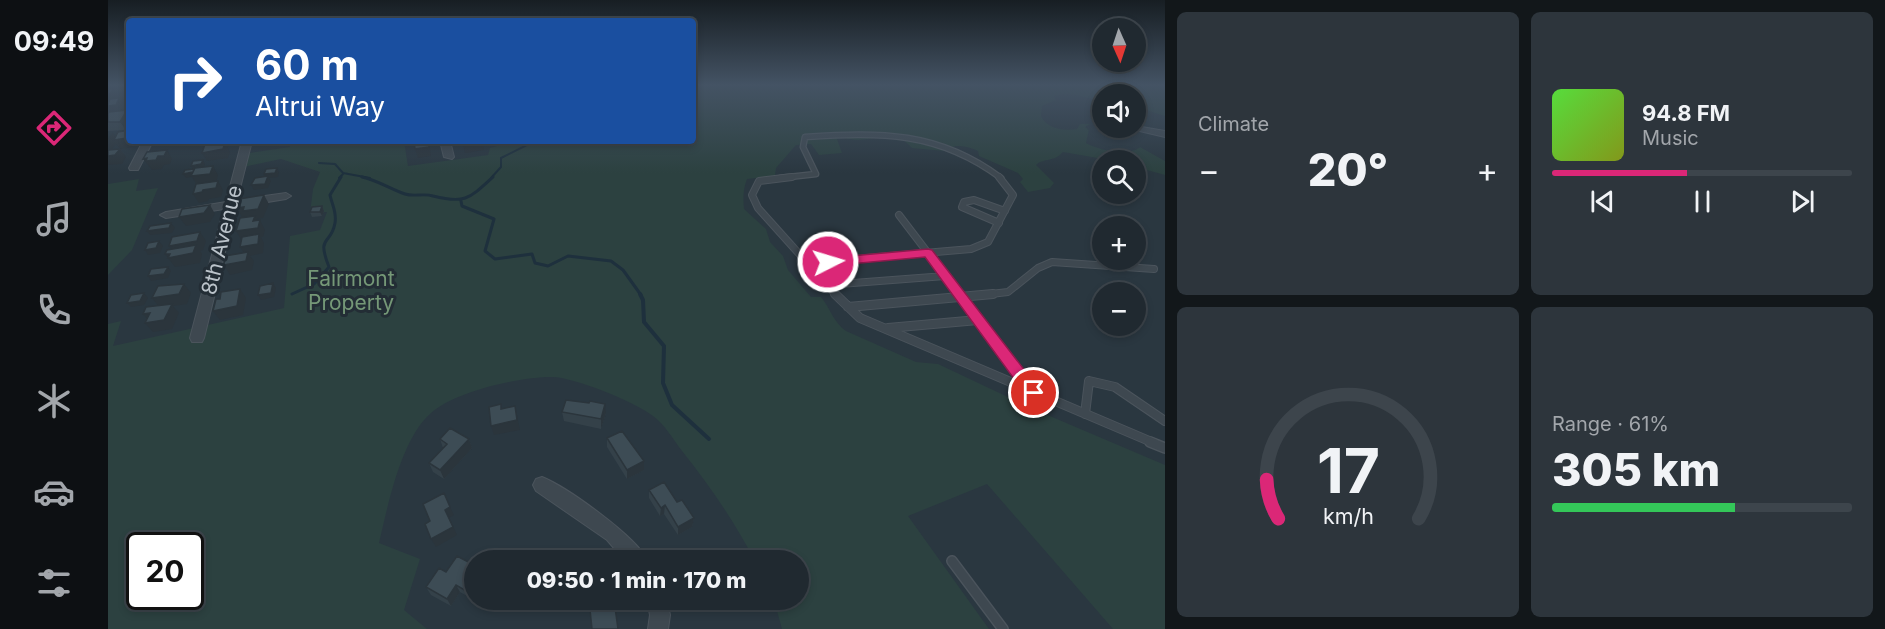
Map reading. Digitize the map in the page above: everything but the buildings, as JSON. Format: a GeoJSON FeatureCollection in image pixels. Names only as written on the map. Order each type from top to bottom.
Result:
{"type":"FeatureCollection","features":[{"type":"Feature","properties":{"kind":"street"},"geometry":{"type":"LineString","coordinates":[[1146,131],[1165,134]]}},
{"type":"Feature","properties":{"kind":"street"},"geometry":{"type":"LineString","coordinates":[[134,168],[146,144]]}},
{"type":"Feature","properties":{"kind":"street","name":"8th Avenue"},"geometry":{"type":"LineString","coordinates":[[197,338],[246,144]]}},
{"type":"Feature","properties":{"kind":"street"},"geometry":{"type":"LineString","coordinates":[[446,144],[449,157]]}},
{"type":"Feature","properties":{"kind":"street"},"geometry":{"type":"LineString","coordinates":[[166,214],[286,196]]}},
{"type":"Feature","properties":{"kind":"street"},"geometry":{"type":"LineString","coordinates":[[542,484],[614,534],[628,550]]}},
{"type":"Feature","properties":{"kind":"street"},"geometry":{"type":"LineString","coordinates":[[658,629],[659,610]]}},
{"type":"Feature","properties":{"kind":"lane"},"geometry":{"type":"LineString","coordinates":[[808,263],[971,249],[988,242],[1013,195],[1008,182],[962,154],[911,135],[879,132],[805,137],[802,147],[816,174],[759,181],[752,195],[758,208],[827,285],[860,318],[1165,448]]}},
{"type":"Feature","properties":{"kind":"lane"},"geometry":{"type":"LineString","coordinates":[[999,223],[962,207],[964,202],[974,201],[1005,211]]}},
{"type":"Feature","properties":{"kind":"lane"},"geometry":{"type":"LineString","coordinates":[[899,215],[1034,393]]}},
{"type":"Feature","properties":{"kind":"lane"},"geometry":{"type":"LineString","coordinates":[[848,307],[1008,292],[1038,268],[1052,262],[1154,269]]}},
{"type":"Feature","properties":{"kind":"lane"},"geometry":{"type":"LineString","coordinates":[[827,285],[945,276]]}},
{"type":"Feature","properties":{"kind":"lane"},"geometry":{"type":"LineString","coordinates":[[885,329],[978,320]]}},
{"type":"Feature","properties":{"kind":"lane"},"geometry":{"type":"LineString","coordinates":[[1085,414],[1089,381],[1115,387],[1165,421]]}},
{"type":"Feature","properties":{"kind":"lane"},"geometry":{"type":"LineString","coordinates":[[952,561],[1003,629]]}},
{"type":"Feature","properties":{"kind":"green space","name":"Fairmont Property"},"geometry":{"type":"Polygon","coordinates":[[[696,114],[1041,114],[1047,124],[1061,129],[1077,129],[1080,124],[1090,124],[1085,127],[1089,130],[1086,143],[1108,150],[1092,150],[1092,157],[1063,152],[1056,158],[1036,165],[1054,183],[1050,188],[1028,192],[1020,182],[1023,179],[1018,173],[979,156],[978,151],[970,148],[957,146],[944,151],[912,148],[893,136],[859,140],[840,137],[837,139],[842,153],[819,155],[811,144],[796,145],[776,168],[775,176],[747,179],[743,198],[744,209],[766,229],[770,242],[783,256],[788,270],[811,297],[821,297],[838,324],[846,331],[916,362],[938,364],[1031,408],[1165,465],[1165,629],[1113,629],[987,484],[908,516],[989,629],[782,629],[777,610],[809,610],[809,550],[749,550],[712,491],[665,428],[653,416],[604,391],[575,381],[552,377],[506,383],[456,398],[431,413],[411,439],[397,473],[379,543],[420,559],[404,610],[427,629],[108,629],[108,324],[121,321],[113,346],[284,308],[290,236],[320,230],[327,212],[310,213],[313,189],[320,172],[281,159],[239,168],[243,154],[290,147],[290,144],[404,144],[408,166],[488,155],[490,148],[504,144],[696,144],[696,114]]]}},
{"type":"Feature","properties":{"kind":"green space"},"geometry":{"type":"Polygon","coordinates":[[[1146,150],[1165,161],[1165,175],[1146,170],[1146,150]]]}},
{"type":"Feature","properties":{"kind":"green space"},"geometry":{"type":"Polygon","coordinates":[[[139,179],[136,191],[158,188],[132,250],[108,275],[108,184],[139,179]]]}},
{"type":"Feature","properties":{"kind":"waterway"},"geometry":{"type":"LineString","coordinates":[[491,178],[501,167],[501,158],[529,144]]}},
{"type":"Feature","properties":{"kind":"waterway"},"geometry":{"type":"LineString","coordinates":[[319,163],[335,164],[343,173],[370,178]]}},
{"type":"Feature","properties":{"kind":"waterway"},"geometry":{"type":"LineString","coordinates":[[339,178],[343,174]]}},
{"type":"Feature","properties":{"kind":"waterway"},"geometry":{"type":"LineString","coordinates":[[292,294],[314,284],[329,267],[324,245],[331,235],[335,219],[330,195],[341,177]]}},
{"type":"Feature","properties":{"kind":"waterway"},"geometry":{"type":"LineString","coordinates":[[362,177],[405,194],[430,195],[452,200],[472,195],[493,177]]}},
{"type":"Feature","properties":{"kind":"waterway"},"geometry":{"type":"LineString","coordinates":[[461,201],[462,206],[494,219],[485,251],[495,259],[532,254],[535,263],[548,266],[568,256],[611,261],[623,270],[641,295]]}},
{"type":"Feature","properties":{"kind":"waterway"},"geometry":{"type":"LineString","coordinates":[[640,294],[643,300],[644,322],[664,346],[663,383],[672,405],[709,439]]}},
{"type":"Feature","properties":{"kind":"route"},"geometry":{"type":"LineString","coordinates":[[828,262],[928,253],[1034,393]]}}]}
